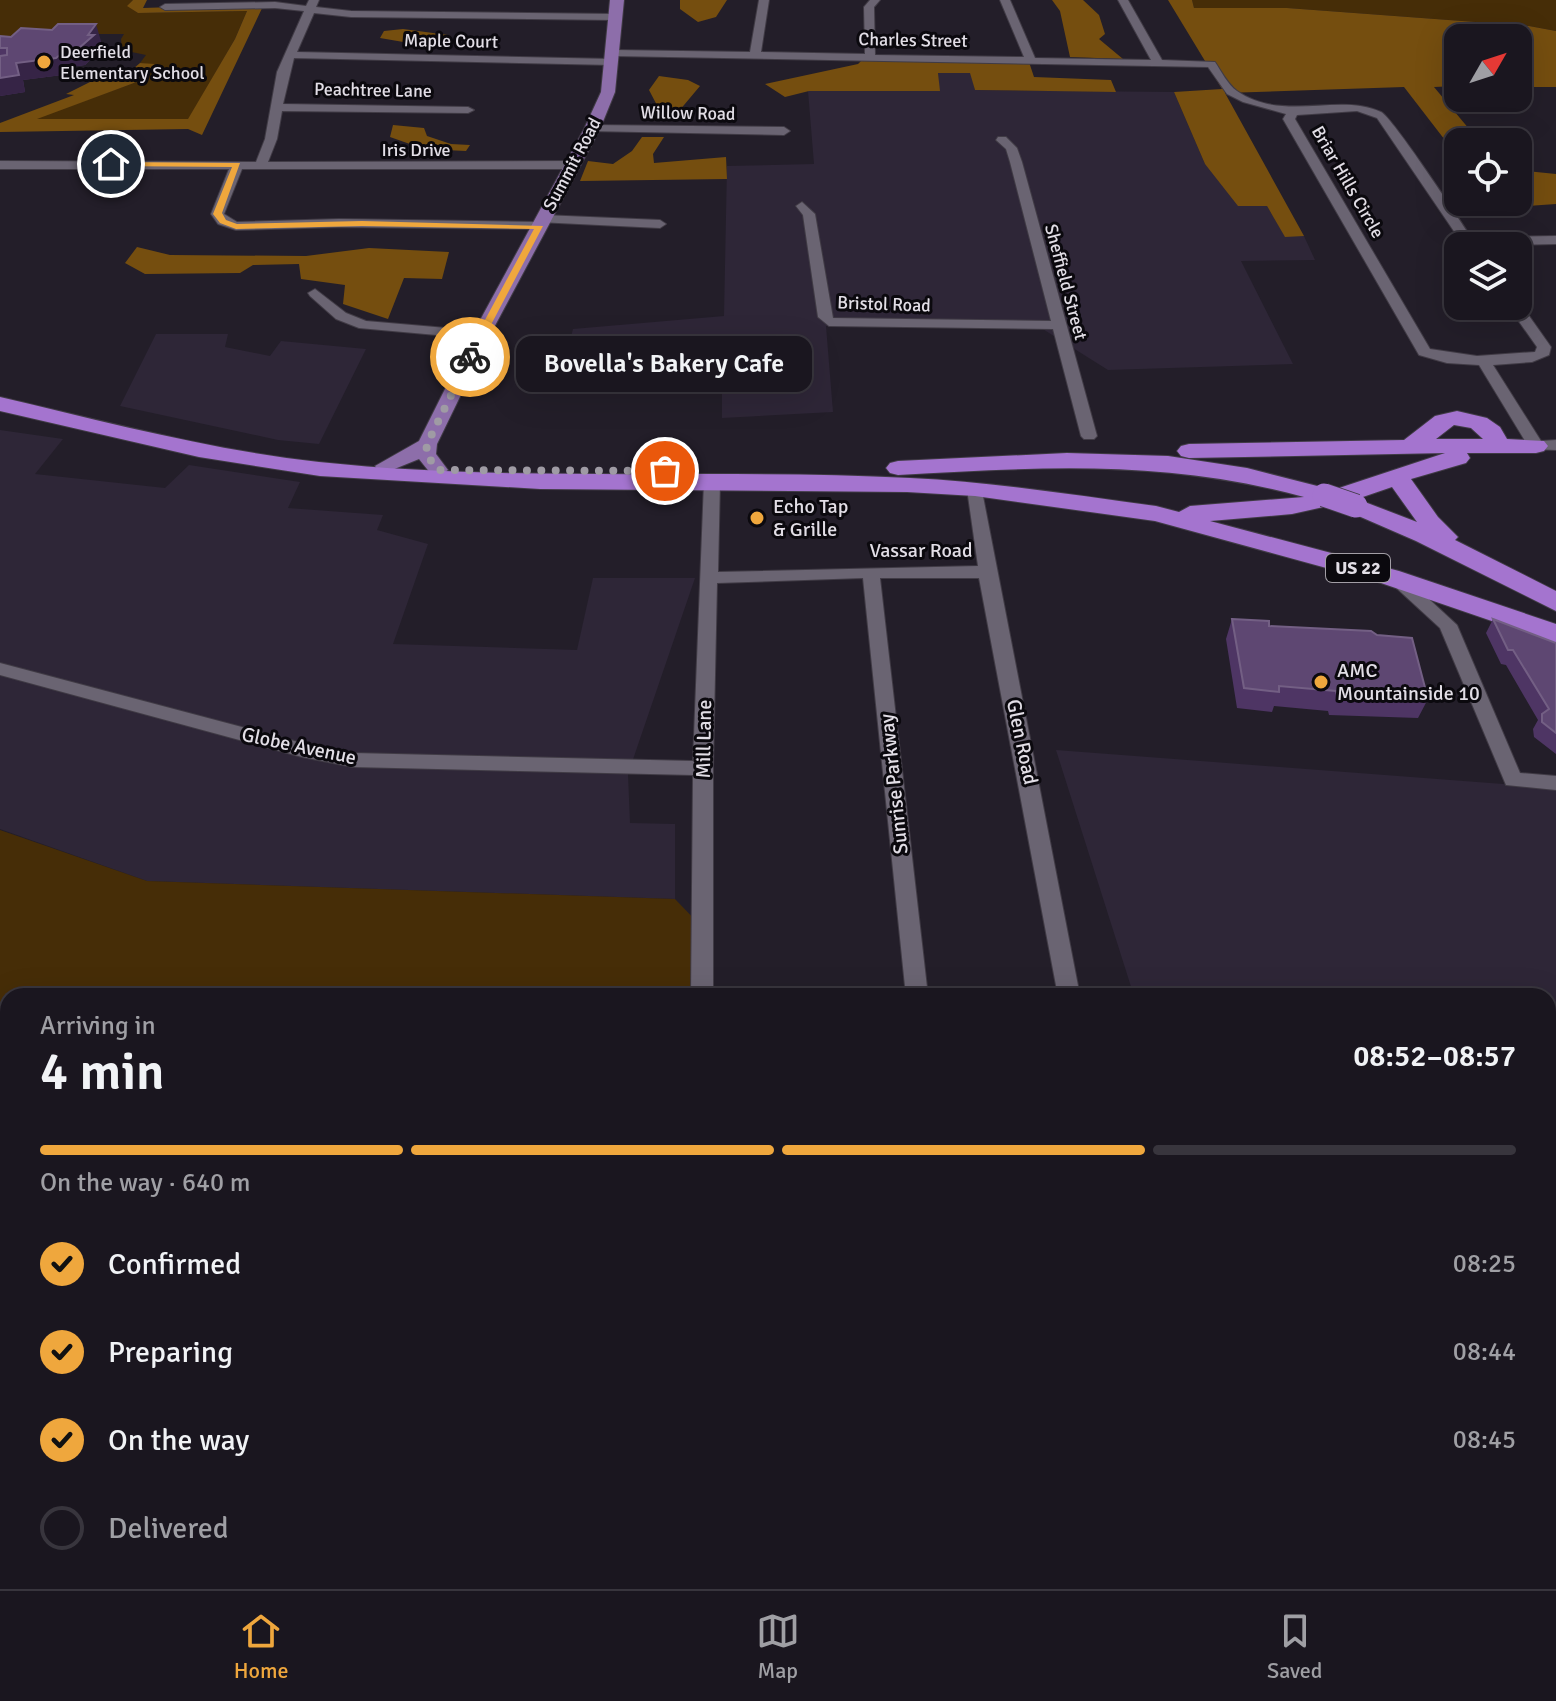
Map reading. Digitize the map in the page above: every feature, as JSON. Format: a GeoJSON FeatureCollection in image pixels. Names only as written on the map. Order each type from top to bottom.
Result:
{"type":"FeatureCollection","features":[{"type":"Feature","properties":{"kind":"highway"},"geometry":{"type":"LineString","coordinates":[[0,392],[174,434],[330,461],[438,470],[803,472],[952,465],[1119,461],[1169,463],[1245,475],[1356,506],[1479,562],[1556,602]]}},
{"type":"Feature","properties":{"kind":"highway","name":"US 22"},"geometry":{"type":"LineString","coordinates":[[0,404],[166,442],[318,468],[453,478],[975,489],[1156,514],[1397,579],[1556,634]]}},
{"type":"Feature","properties":{"kind":"highway"},"geometry":{"type":"LineString","coordinates":[[1068,455],[1084,446],[1089,436],[1103,447],[1119,452]]}},
{"type":"Feature","properties":{"kind":"highway"},"geometry":{"type":"LineString","coordinates":[[1156,514],[1240,512],[1301,506],[1351,494],[1493,444]]}},
{"type":"Feature","properties":{"kind":"highway"},"geometry":{"type":"LineString","coordinates":[[952,465],[1119,452],[1546,445]]}},
{"type":"Feature","properties":{"kind":"highway"},"geometry":{"type":"LineString","coordinates":[[1435,462],[1546,445]]}},
{"type":"Feature","properties":{"kind":"highway"},"geometry":{"type":"LineString","coordinates":[[1397,476],[1429,522],[1479,562]]}},
{"type":"Feature","properties":{"kind":"main road","name":"Summit Road"},"geometry":{"type":"LineString","coordinates":[[427,444],[481,335],[592,129],[608,92],[616,8]]}},
{"type":"Feature","properties":{"kind":"main road"},"geometry":{"type":"LineString","coordinates":[[385,466],[405,459],[427,444]]}},
{"type":"Feature","properties":{"kind":"main road"},"geometry":{"type":"LineString","coordinates":[[427,444],[426,454],[438,470]]}},
{"type":"Feature","properties":{"kind":"street"},"geometry":{"type":"LineString","coordinates":[[755,55],[764,0]]}},
{"type":"Feature","properties":{"kind":"street"},"geometry":{"type":"LineString","coordinates":[[870,57],[869,7],[875,0]]}},
{"type":"Feature","properties":{"kind":"street"},"geometry":{"type":"LineString","coordinates":[[1005,0],[1031,60]]}},
{"type":"Feature","properties":{"kind":"street"},"geometry":{"type":"LineString","coordinates":[[1123,0],[1158,62]]}},
{"type":"Feature","properties":{"kind":"street"},"geometry":{"type":"LineString","coordinates":[[165,7],[202,3],[312,5],[351,14],[616,8]]}},
{"type":"Feature","properties":{"kind":"street"},"geometry":{"type":"LineString","coordinates":[[261,164],[271,139],[289,55],[312,5]]}},
{"type":"Feature","properties":{"kind":"street","name":"Maple Court"},"geometry":{"type":"LineString","coordinates":[[289,55],[613,58]]}},
{"type":"Feature","properties":{"kind":"street","name":"Charles Street"},"geometry":{"type":"LineString","coordinates":[[613,58],[755,55],[1211,64],[1238,97],[1293,112]]}},
{"type":"Feature","properties":{"kind":"street","name":"Peachtree Lane"},"geometry":{"type":"LineString","coordinates":[[276,107],[468,110]]}},
{"type":"Feature","properties":{"kind":"street","name":"Briar Hills Circle"},"geometry":{"type":"LineString","coordinates":[[1461,232],[1381,116],[1358,108],[1293,112],[1289,119],[1421,348],[1443,360],[1528,360],[1544,352],[1542,343],[1525,320]]}},
{"type":"Feature","properties":{"kind":"street","name":"Willow Road"},"geometry":{"type":"LineString","coordinates":[[592,129],[784,131]]}},
{"type":"Feature","properties":{"kind":"street","name":"Sheffield Street"},"geometry":{"type":"LineString","coordinates":[[1002,140],[1011,148],[1016,161],[1089,436]]}},
{"type":"Feature","properties":{"kind":"street","name":"Iris Drive"},"geometry":{"type":"LineString","coordinates":[[0,165],[261,164],[444,169],[571,165]]}},
{"type":"Feature","properties":{"kind":"street"},"geometry":{"type":"LineString","coordinates":[[237,165],[217,214],[223,221],[236,226],[355,223],[660,224]]}},
{"type":"Feature","properties":{"kind":"street","name":"Bristol Road"},"geometry":{"type":"LineString","coordinates":[[802,206],[809,214],[825,317],[829,322],[1059,325]]}},
{"type":"Feature","properties":{"kind":"street"},"geometry":{"type":"LineString","coordinates":[[1532,241],[1556,240]]}},
{"type":"Feature","properties":{"kind":"street"},"geometry":{"type":"LineString","coordinates":[[315,293],[341,316],[364,325],[481,335]]}},
{"type":"Feature","properties":{"kind":"street"},"geometry":{"type":"LineString","coordinates":[[1482,359],[1546,445]]}},
{"type":"Feature","properties":{"kind":"street","name":"Mill Lane"},"geometry":{"type":"LineString","coordinates":[[702,988],[703,768],[712,482]]}},
{"type":"Feature","properties":{"kind":"street","name":"Glen Road"},"geometry":{"type":"LineString","coordinates":[[975,489],[987,572],[1067,988]]}},
{"type":"Feature","properties":{"kind":"street","name":"Vassar Road"},"geometry":{"type":"LineString","coordinates":[[711,578],[871,572],[987,572]]}},
{"type":"Feature","properties":{"kind":"street","name":"Sunrise Parkway"},"geometry":{"type":"LineString","coordinates":[[871,572],[916,988]]}},
{"type":"Feature","properties":{"kind":"street"},"geometry":{"type":"LineString","coordinates":[[1397,579],[1448,625],[1513,780],[1556,783]]}},
{"type":"Feature","properties":{"kind":"street"},"geometry":{"type":"LineString","coordinates":[[1448,625],[1464,600]]}},
{"type":"Feature","properties":{"kind":"street","name":"Globe Avenue"},"geometry":{"type":"LineString","coordinates":[[0,669],[302,750],[353,760],[703,768]]}},
{"type":"Feature","properties":{"kind":"shaded area"},"geometry":{"type":"Polygon","coordinates":[[[0,0],[133,0],[128,6],[138,13],[247,11],[235,39],[188,120],[34,119],[134,83],[154,65],[140,63],[146,55],[122,50],[124,34],[80,34],[0,49],[0,0]]]}},
{"type":"Feature","properties":{"kind":"shaded area"},"geometry":{"type":"Polygon","coordinates":[[[133,0],[147,0],[143,8],[264,4],[202,135],[188,129],[0,132],[0,123],[74,95],[66,94],[96,79],[120,80],[140,63],[155,64],[134,83],[37,119],[188,119],[235,39],[247,11],[138,13],[127,6],[133,0]]]}},
{"type":"Feature","properties":{"kind":"shaded area"},"geometry":{"type":"Polygon","coordinates":[[[680,0],[727,0],[716,17],[698,22],[680,9],[680,0]]]}},
{"type":"Feature","properties":{"kind":"shaded area"},"geometry":{"type":"Polygon","coordinates":[[[1052,0],[1083,0],[1099,15],[1105,34],[1099,39],[1123,59],[1070,57],[1060,11],[1052,0]]]}},
{"type":"Feature","properties":{"kind":"shaded area"},"geometry":{"type":"Polygon","coordinates":[[[1168,0],[1192,0],[1194,8],[1287,8],[1502,24],[1444,24],[1444,87],[1434,87],[1444,99],[1444,112],[1455,112],[1468,128],[1444,128],[1444,139],[1404,87],[1225,93],[1304,236],[1285,237],[1267,206],[1238,206],[1205,164],[1174,92],[1222,89],[1168,0]]]}},
{"type":"Feature","properties":{"kind":"shaded area"},"geometry":{"type":"Polygon","coordinates":[[[1192,0],[1556,0],[1556,31],[1532,27],[1532,24],[1287,8],[1194,8],[1192,0]]]}},
{"type":"Feature","properties":{"kind":"shaded area"},"geometry":{"type":"Polygon","coordinates":[[[1532,27],[1556,31],[1556,87],[1532,87],[1532,27]]]}},
{"type":"Feature","properties":{"kind":"shaded area"},"geometry":{"type":"Polygon","coordinates":[[[403,29],[448,35],[449,42],[415,44],[380,38],[384,31],[403,29]]]}},
{"type":"Feature","properties":{"kind":"shaded area"},"geometry":{"type":"Polygon","coordinates":[[[863,59],[1029,62],[1034,77],[1111,80],[1116,92],[975,90],[970,73],[938,73],[940,91],[809,91],[785,97],[765,84],[858,64],[863,59]]]}},
{"type":"Feature","properties":{"kind":"shaded area"},"geometry":{"type":"Polygon","coordinates":[[[938,73],[971,73],[975,90],[1174,92],[1205,164],[1267,206],[1285,236],[1304,236],[1315,260],[1241,261],[1293,364],[1108,370],[1038,326],[826,326],[833,412],[722,418],[722,378],[560,379],[573,329],[724,316],[727,166],[814,164],[808,91],[939,91],[938,73]]]}},
{"type":"Feature","properties":{"kind":"shaded area"},"geometry":{"type":"Polygon","coordinates":[[[659,76],[688,80],[700,86],[679,111],[660,111],[649,90],[659,76]]]}},
{"type":"Feature","properties":{"kind":"shaded area"},"geometry":{"type":"Polygon","coordinates":[[[393,125],[424,128],[427,136],[451,144],[470,145],[466,151],[424,149],[390,137],[393,125]]]}},
{"type":"Feature","properties":{"kind":"shaded area"},"geometry":{"type":"Polygon","coordinates":[[[642,137],[664,137],[653,154],[654,163],[726,157],[727,179],[580,181],[588,161],[613,164],[632,151],[642,137]]]}},
{"type":"Feature","properties":{"kind":"shaded area"},"geometry":{"type":"Polygon","coordinates":[[[1532,171],[1556,174],[1556,204],[1532,206],[1532,171]]]}},
{"type":"Feature","properties":{"kind":"shaded area"},"geometry":{"type":"Polygon","coordinates":[[[137,247],[170,255],[306,256],[369,248],[449,252],[442,279],[404,278],[388,319],[343,304],[345,285],[301,279],[299,264],[253,265],[240,273],[145,274],[125,263],[137,247]]]}},
{"type":"Feature","properties":{"kind":"shaded area"},"geometry":{"type":"Polygon","coordinates":[[[156,334],[228,334],[225,347],[270,356],[281,341],[366,349],[319,444],[278,440],[120,406],[156,334]]]}},
{"type":"Feature","properties":{"kind":"shaded area"},"geometry":{"type":"Polygon","coordinates":[[[0,430],[63,439],[35,474],[165,488],[189,465],[300,482],[288,508],[383,515],[377,530],[428,544],[393,644],[577,650],[593,578],[695,578],[628,774],[630,823],[675,824],[675,899],[147,881],[0,829],[0,430]]]}},
{"type":"Feature","properties":{"kind":"shaded area"},"geometry":{"type":"Polygon","coordinates":[[[1056,750],[1556,788],[1556,988],[1131,988],[1056,750]]]}},
{"type":"Feature","properties":{"kind":"shaded area"},"geometry":{"type":"Polygon","coordinates":[[[0,830],[147,881],[675,899],[702,927],[702,988],[0,988],[0,830]]]}},
{"type":"Feature","properties":{"kind":"building"},"geometry":{"type":"Polygon","coordinates":[[[58,24],[96,24],[88,35],[94,35],[79,48],[65,51],[56,58],[16,63],[19,75],[0,78],[0,56],[7,55],[7,48],[0,48],[0,36],[11,37],[21,28],[52,30],[58,24]]]}},
{"type":"Feature","properties":{"kind":"building","name":"AMC Mountainside 10"},"geometry":{"type":"Polygon","coordinates":[[[1232,619],[1269,621],[1269,626],[1371,631],[1377,635],[1412,638],[1428,699],[1337,695],[1336,691],[1279,686],[1279,692],[1244,688],[1232,619]]]}},
{"type":"Feature","properties":{"kind":"building"},"geometry":{"type":"Polygon","coordinates":[[[1493,619],[1556,643],[1556,733],[1542,722],[1542,714],[1549,709],[1513,650],[1508,650],[1493,619]]]}},
{"type":"Feature","properties":{"kind":"way so far"},"geometry":{"type":"LineString","coordinates":[[470,357],[427,444],[426,454],[438,470],[665,471]]}},
{"type":"Feature","properties":{"kind":"place","name":"Deerfield Elementary School"},"geometry":{"type":"Point","coordinates":[44,62]}},
{"type":"Feature","properties":{"kind":"place","name":"Bovella's Bakery Cafe"},"geometry":{"type":"Point","coordinates":[665,471]}},
{"type":"Feature","properties":{"kind":"place","name":"Echo Tap & Grille"},"geometry":{"type":"Point","coordinates":[757,518]}},
{"type":"Feature","properties":{"kind":"place","name":"AMC Mountainside 10"},"geometry":{"type":"Point","coordinates":[1321,682]}},
{"type":"Feature","properties":{"kind":"route"},"geometry":{"type":"LineString","coordinates":[[111,164],[237,165],[217,214],[223,221],[236,226],[256,228],[362,223],[539,226],[470,357]]}}]}
